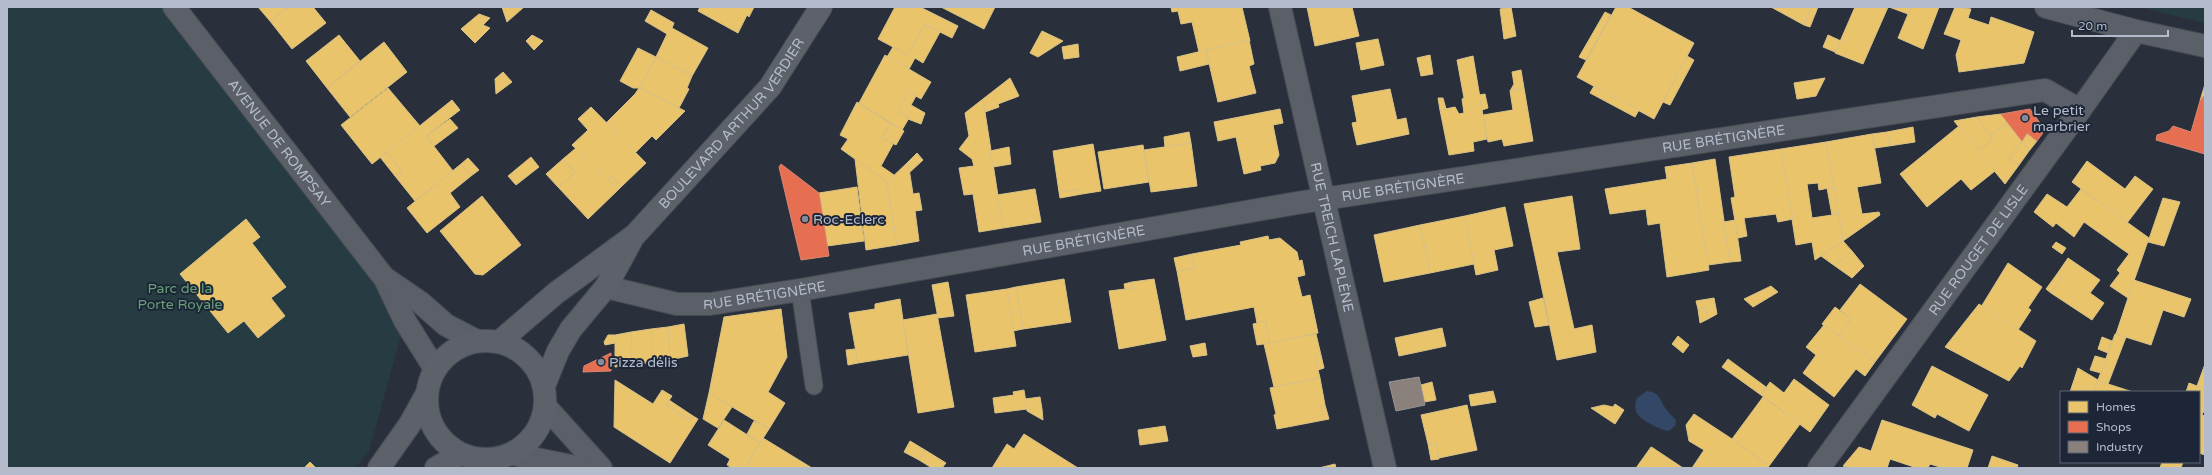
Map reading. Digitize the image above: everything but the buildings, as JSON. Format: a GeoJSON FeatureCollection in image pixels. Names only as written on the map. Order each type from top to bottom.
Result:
{"type":"FeatureCollection","features":[{"type":"Feature","properties":{"kind":"main road","name":"BOULEVARD ARTHUR VERDIER"},"geometry":{"type":"LineString","coordinates":[[499,342],[556,293],[635,235],[770,87],[821,7]]}},
{"type":"Feature","properties":{"kind":"main road","name":"BOULEVARD ARTHUR VERDIER"},"geometry":{"type":"LineString","coordinates":[[544,396],[558,352],[571,329],[606,287],[635,235]]}},
{"type":"Feature","properties":{"kind":"main road"},"geometry":{"type":"LineString","coordinates":[[379,468],[410,424],[426,395],[435,370],[446,356],[456,350],[477,341],[499,342],[514,348],[528,358],[538,371],[544,396],[540,425],[528,442],[512,454],[495,459],[474,460],[459,455],[446,444],[435,430],[428,414],[426,395]]}},
{"type":"Feature","properties":{"kind":"main road"},"geometry":{"type":"LineString","coordinates":[[436,468],[459,455]]}},
{"type":"Feature","properties":{"kind":"street","name":"AVENUE DE ROMPSAY"},"geometry":{"type":"LineString","coordinates":[[174,7],[385,279],[405,321],[435,370]]}},
{"type":"Feature","properties":{"kind":"street","name":"RUE TREICH LAPLÈNE"},"geometry":{"type":"LineString","coordinates":[[1280,7],[1385,468]]}},
{"type":"Feature","properties":{"kind":"street"},"geometry":{"type":"LineString","coordinates":[[2046,7],[2136,31],[2205,46]]}},
{"type":"Feature","properties":{"kind":"street","name":"RUE ROUGET DE LISLE"},"geometry":{"type":"LineString","coordinates":[[1819,468],[2136,31]]}},
{"type":"Feature","properties":{"kind":"street","name":"RUE BRÉTIGNÈRE"},"geometry":{"type":"LineString","coordinates":[[606,287],[677,304],[710,304],[800,290],[1324,200],[2045,90],[2080,110]]}},
{"type":"Feature","properties":{"kind":"street","name":"AVENUE DE ROMPSAY"},"geometry":{"type":"LineString","coordinates":[[385,279],[421,303],[446,325],[477,341]]}},
{"type":"Feature","properties":{"kind":"street"},"geometry":{"type":"LineString","coordinates":[[544,396],[601,468]]}},
{"type":"Feature","properties":{"kind":"street"},"geometry":{"type":"LineString","coordinates":[[512,454],[581,468]]}},
{"type":"Feature","properties":{"kind":"lane"},"geometry":{"type":"LineString","coordinates":[[800,290],[814,386]]}},
{"type":"Feature","properties":{"kind":"green space","name":"Parc de la Porte Royale"},"geometry":{"type":"Polygon","coordinates":[[[7,7],[172,7],[405,321],[369,451],[355,468],[7,468],[7,7]]]}},
{"type":"Feature","properties":{"kind":"green space"},"geometry":{"type":"Polygon","coordinates":[[[2139,7],[2205,7],[2205,23],[2139,7]]]}},
{"type":"Feature","properties":{"kind":"water"},"geometry":{"type":"Polygon","coordinates":[[[1647,391],[1652,392],[1660,398],[1664,407],[1676,420],[1675,426],[1669,431],[1660,429],[1650,424],[1641,418],[1636,411],[1635,406],[1637,398],[1647,391]]]}},
{"type":"Feature","properties":{"kind":"place","name":"Le petit marbrier"},"geometry":{"type":"Point","coordinates":[2025,118]}},
{"type":"Feature","properties":{"kind":"place","name":"Roc-Eclerc"},"geometry":{"type":"Point","coordinates":[805,219]}},
{"type":"Feature","properties":{"kind":"place","name":"Pizza délis"},"geometry":{"type":"Point","coordinates":[601,362]}}]}
